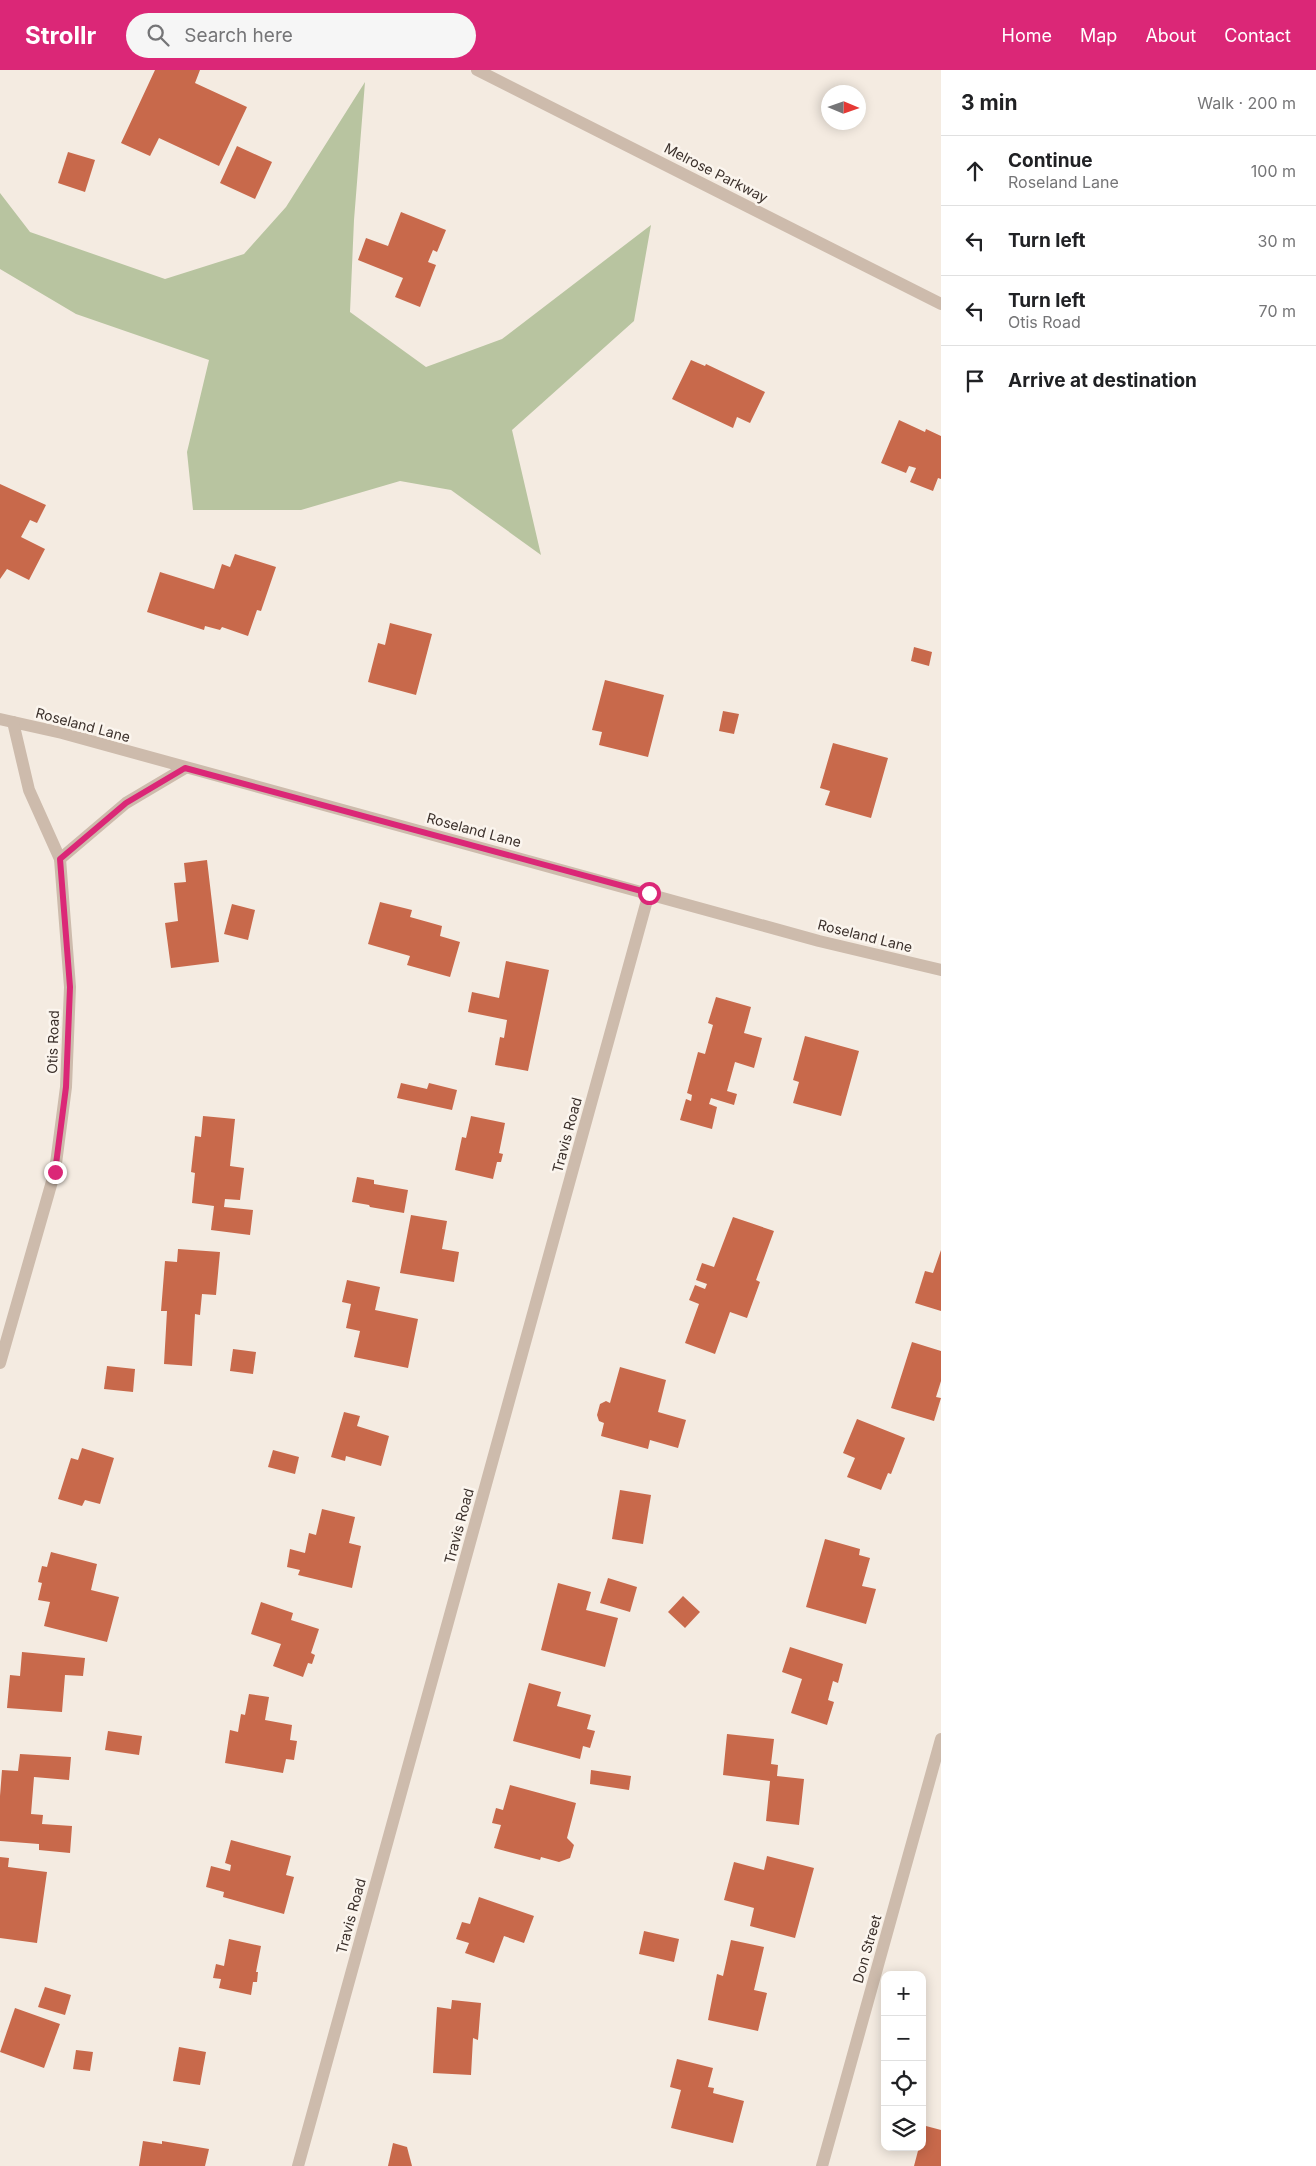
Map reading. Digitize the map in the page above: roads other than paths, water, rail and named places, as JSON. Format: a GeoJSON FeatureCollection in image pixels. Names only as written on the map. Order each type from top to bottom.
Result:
{"type":"FeatureCollection","features":[{"type":"Feature","properties":{"kind":"street","name":"Melrose Parkway"},"geometry":{"type":"LineString","coordinates":[[477,70],[941,304]]}},
{"type":"Feature","properties":{"kind":"street","name":"Roseland Lane"},"geometry":{"type":"LineString","coordinates":[[0,719],[62,733],[819,941],[941,970]]}},
{"type":"Feature","properties":{"kind":"street","name":"Otis Road"},"geometry":{"type":"LineString","coordinates":[[0,1363],[55,1172],[66,1087],[70,987],[60,859],[29,790],[13,722]]}},
{"type":"Feature","properties":{"kind":"street"},"geometry":{"type":"LineString","coordinates":[[60,859],[126,803],[185,768]]}},
{"type":"Feature","properties":{"kind":"street","name":"Travis Road"},"geometry":{"type":"LineString","coordinates":[[298,2166],[649,893]]}},
{"type":"Feature","properties":{"kind":"street","name":"Don Street"},"geometry":{"type":"LineString","coordinates":[[822,2166],[941,1739]]}}]}
